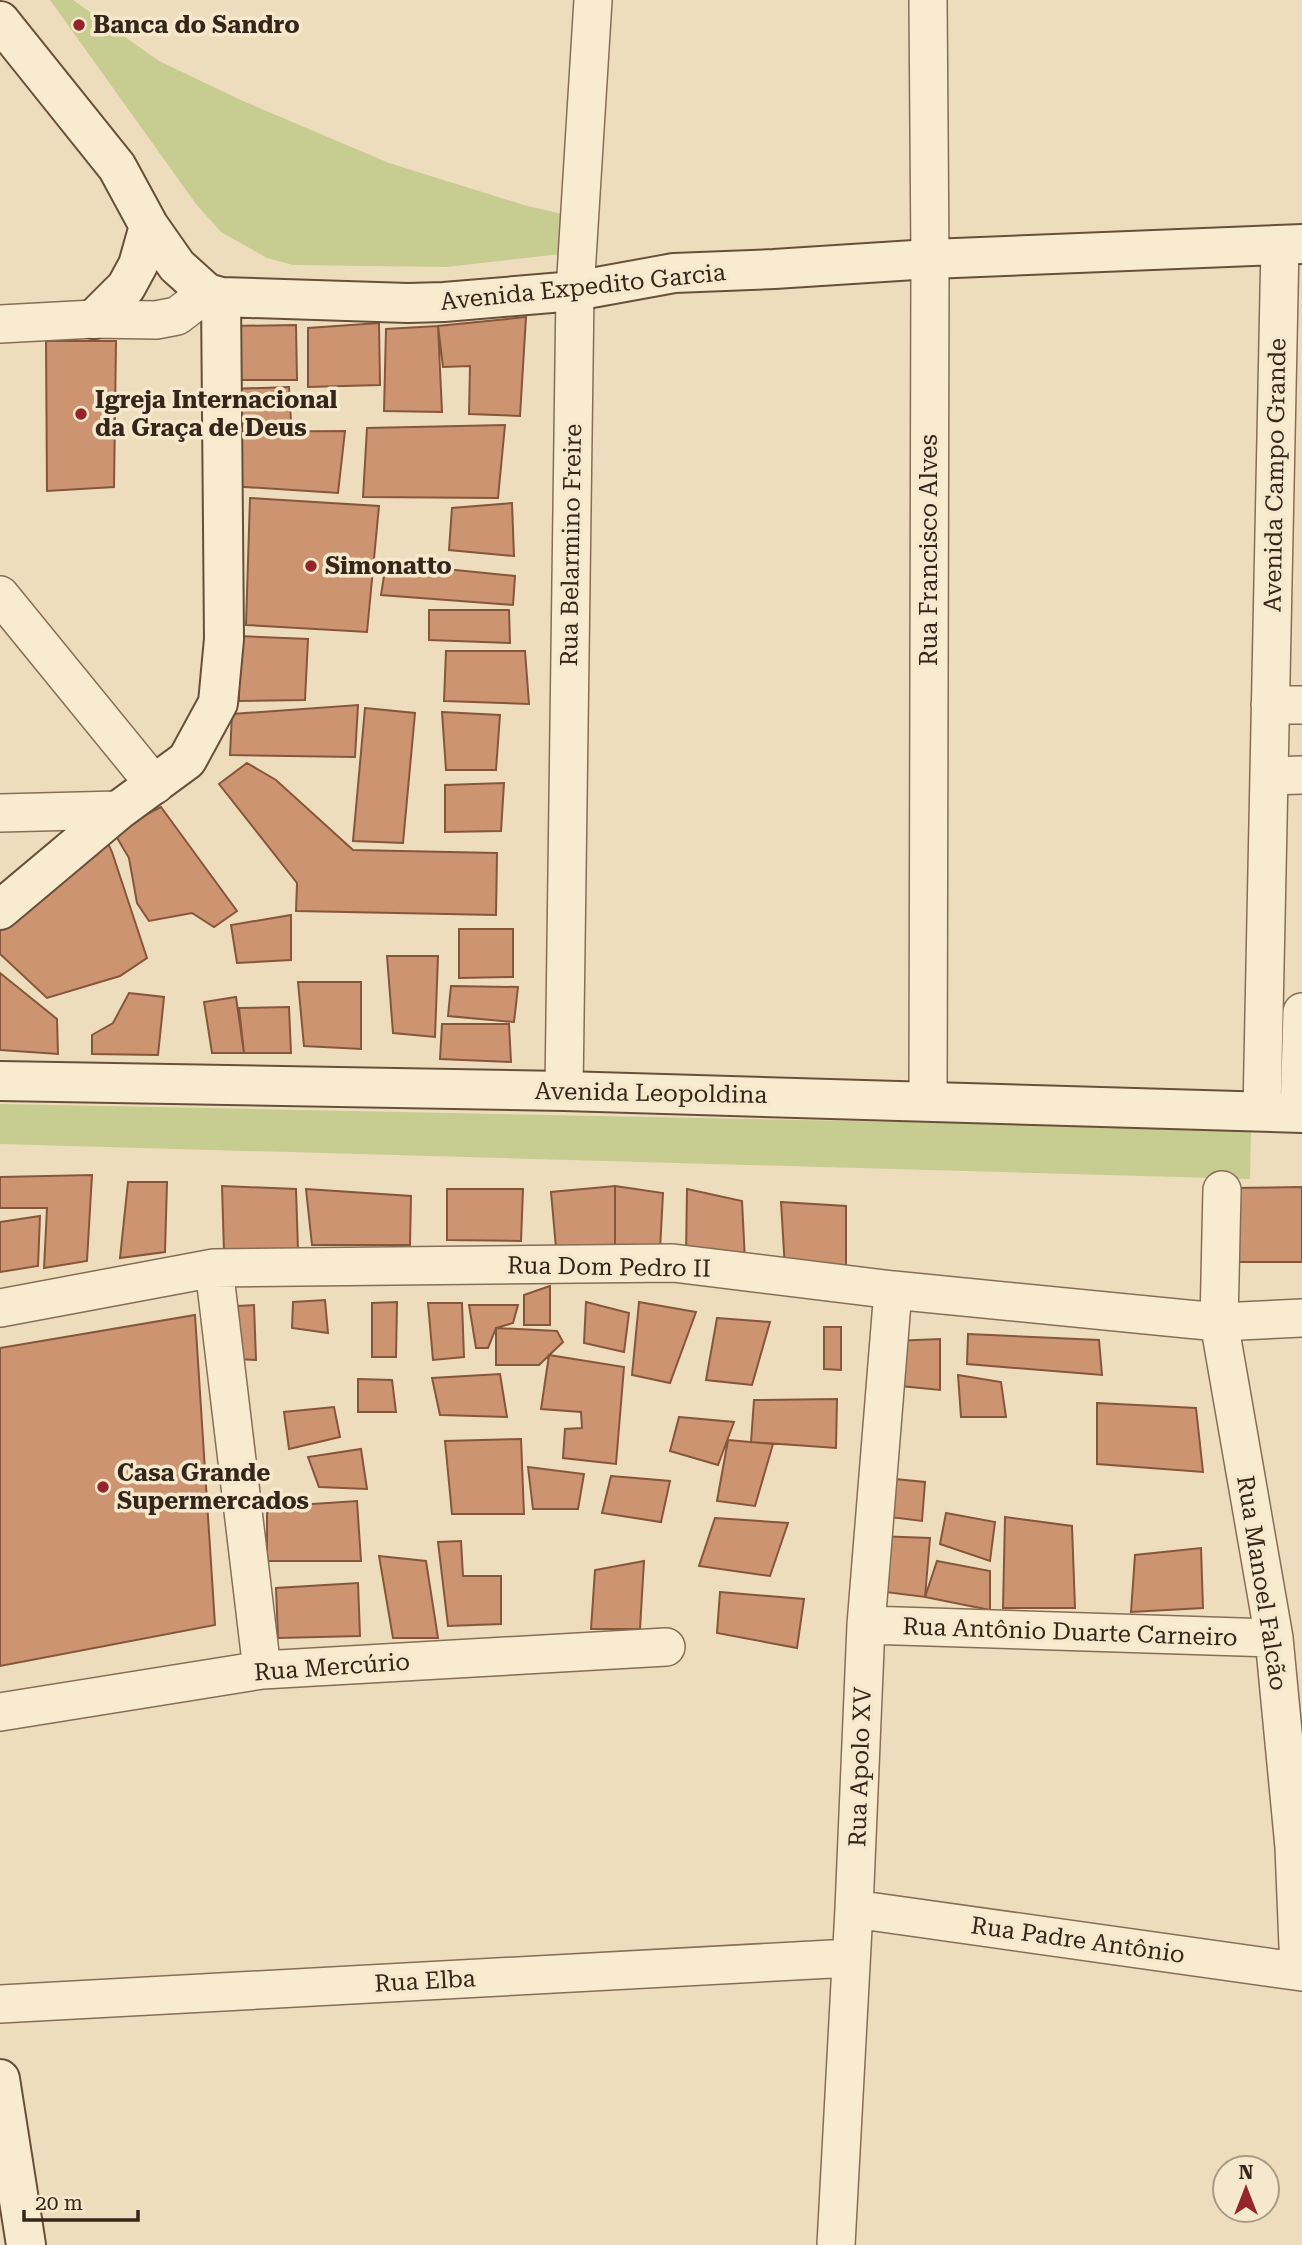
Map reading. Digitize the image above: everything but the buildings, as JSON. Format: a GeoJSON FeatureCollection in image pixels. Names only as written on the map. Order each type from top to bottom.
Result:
{"type":"FeatureCollection","features":[{"type":"Feature","properties":{"kind":"street","name":"Rua Belarmino Freire"},"geometry":{"type":"LineString","coordinates":[[564,1091],[575,291],[593,0]]}},
{"type":"Feature","properties":{"kind":"street","name":"Rua Francisco Alves"},"geometry":{"type":"LineString","coordinates":[[928,1101],[929,0]]}},
{"type":"Feature","properties":{"kind":"street"},"geometry":{"type":"LineString","coordinates":[[0,21],[117,167],[149,226],[177,266],[214,295]]}},
{"type":"Feature","properties":{"kind":"street"},"geometry":{"type":"LineString","coordinates":[[94,319],[126,287],[138,265],[149,226]]}},
{"type":"Feature","properties":{"kind":"street","name":"Avenida Expedito Garcia"},"geometry":{"type":"LineString","coordinates":[[214,295],[408,303],[575,291],[674,273],[930,259],[1291,245]]}},
{"type":"Feature","properties":{"kind":"street","name":"Avenida Campo Grande"},"geometry":{"type":"LineString","coordinates":[[1288,1112],[1286,705],[1291,245]]}},
{"type":"Feature","properties":{"kind":"street"},"geometry":{"type":"LineString","coordinates":[[0,324],[94,319],[156,320],[177,316],[214,295]]}},
{"type":"Feature","properties":{"kind":"street"},"geometry":{"type":"LineString","coordinates":[[0,910],[119,810],[187,760],[218,703],[224,639],[214,295]]}},
{"type":"Feature","properties":{"kind":"street"},"geometry":{"type":"LineString","coordinates":[[0,595],[155,785]]}},
{"type":"Feature","properties":{"kind":"street"},"geometry":{"type":"LineString","coordinates":[[0,813],[119,810]]}},
{"type":"Feature","properties":{"kind":"street"},"geometry":{"type":"LineString","coordinates":[[1288,1112],[1302,1012]]}},
{"type":"Feature","properties":{"kind":"street","name":"Avenida Leopoldina"},"geometry":{"type":"LineString","coordinates":[[0,1082],[564,1091],[1288,1112]]}},
{"type":"Feature","properties":{"kind":"street"},"geometry":{"type":"LineString","coordinates":[[1219,1322],[1222,1190]]}},
{"type":"Feature","properties":{"kind":"street","name":"Rua Dom Pedro II"},"geometry":{"type":"LineString","coordinates":[[0,1308],[214,1268],[673,1263],[893,1290],[1219,1322],[1302,1318]]}},
{"type":"Feature","properties":{"kind":"street"},"geometry":{"type":"LineString","coordinates":[[214,1268],[262,1670]]}},
{"type":"Feature","properties":{"kind":"street","name":"Rua Apolo XV"},"geometry":{"type":"LineString","coordinates":[[836,2245],[850,1958],[855,1909],[866,1625],[893,1290]]}},
{"type":"Feature","properties":{"kind":"street","name":"Rua Manoel Falcão"},"geometry":{"type":"LineString","coordinates":[[1219,1322],[1274,1638],[1298,1846],[1301,1972]]}},
{"type":"Feature","properties":{"kind":"street","name":"Rua Antônio Duarte Carneiro"},"geometry":{"type":"LineString","coordinates":[[866,1625],[1274,1638]]}},
{"type":"Feature","properties":{"kind":"street","name":"Rua Mercúrio"},"geometry":{"type":"LineString","coordinates":[[0,1712],[262,1670],[666,1647]]}},
{"type":"Feature","properties":{"kind":"street","name":"Rua Padre Antônio"},"geometry":{"type":"LineString","coordinates":[[855,1909],[1301,1972]]}},
{"type":"Feature","properties":{"kind":"street","name":"Rua Elba"},"geometry":{"type":"LineString","coordinates":[[0,2004],[850,1958]]}},
{"type":"Feature","properties":{"kind":"street"},"geometry":{"type":"LineString","coordinates":[[0,2079],[26,2245]]}},
{"type":"Feature","properties":{"kind":"green space"},"geometry":{"type":"Polygon","coordinates":[[[50,0],[73,0],[159,61],[243,101],[389,163],[524,205],[570,216],[569,253],[446,267],[293,265],[267,258],[221,232],[196,204],[50,0]]]}},
{"type":"Feature","properties":{"kind":"green space"},"geometry":{"type":"Polygon","coordinates":[[[0,1104],[1251,1129],[1250,1179],[0,1144],[0,1104]]]}},
{"type":"Feature","properties":{"kind":"place","name":"Banca do Sandro"},"geometry":{"type":"Point","coordinates":[79,25]}},
{"type":"Feature","properties":{"kind":"place","name":"Igreja Internacional da Graça de Deus"},"geometry":{"type":"Point","coordinates":[81,414]}},
{"type":"Feature","properties":{"kind":"place","name":"Simonatto"},"geometry":{"type":"Point","coordinates":[311,566]}},
{"type":"Feature","properties":{"kind":"place","name":"Casa Grande Supermercados"},"geometry":{"type":"Point","coordinates":[103,1487]}}]}
